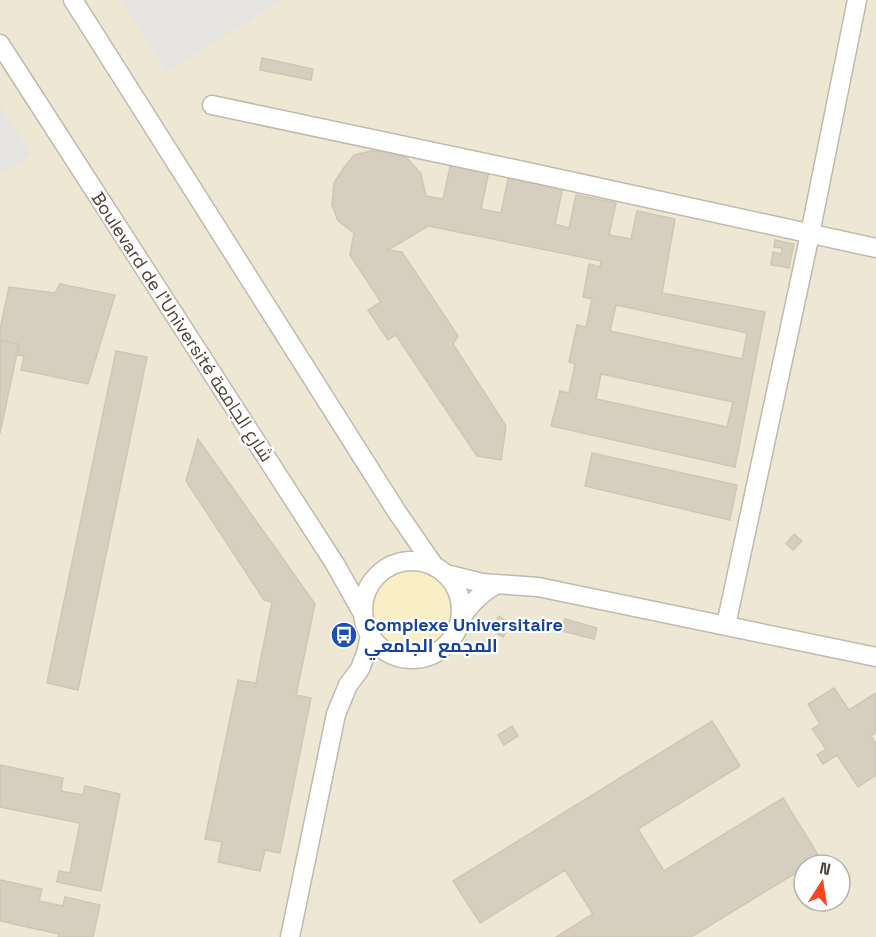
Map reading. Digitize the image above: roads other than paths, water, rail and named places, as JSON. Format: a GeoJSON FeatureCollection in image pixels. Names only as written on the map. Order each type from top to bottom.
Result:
{"type":"FeatureCollection","features":[{"type":"Feature","properties":{"kind":"street"},"geometry":{"type":"LineString","coordinates":[[72,0],[397,512],[458,592],[461,606],[460,620]]}},
{"type":"Feature","properties":{"kind":"street"},"geometry":{"type":"LineString","coordinates":[[726,625],[810,234],[857,0]]}},
{"type":"Feature","properties":{"kind":"street","name":"Boulevard de l'Université شارع الجامعة"},"geometry":{"type":"LineString","coordinates":[[0,44],[335,564],[362,612]]}},
{"type":"Feature","properties":{"kind":"street"},"geometry":{"type":"LineString","coordinates":[[212,105],[876,248]]}},
{"type":"Feature","properties":{"kind":"street"},"geometry":{"type":"LineString","coordinates":[[495,585],[484,591],[466,609],[447,645],[422,658],[394,655],[381,648],[370,636],[363,620],[364,595],[372,580],[385,568],[401,561],[419,561],[470,581],[538,587],[876,657]]}},
{"type":"Feature","properties":{"kind":"street"},"geometry":{"type":"LineString","coordinates":[[290,937],[336,714],[348,685],[360,669],[370,636]]}},
{"type":"Feature","properties":{"kind":"street"},"geometry":{"type":"LineString","coordinates":[[360,669],[375,659],[394,655]]}},
{"type":"Feature","properties":{"kind":"place","name":"Complexe Universitaire المجمع الجامعي"},"geometry":{"type":"Point","coordinates":[344,635]}}]}
